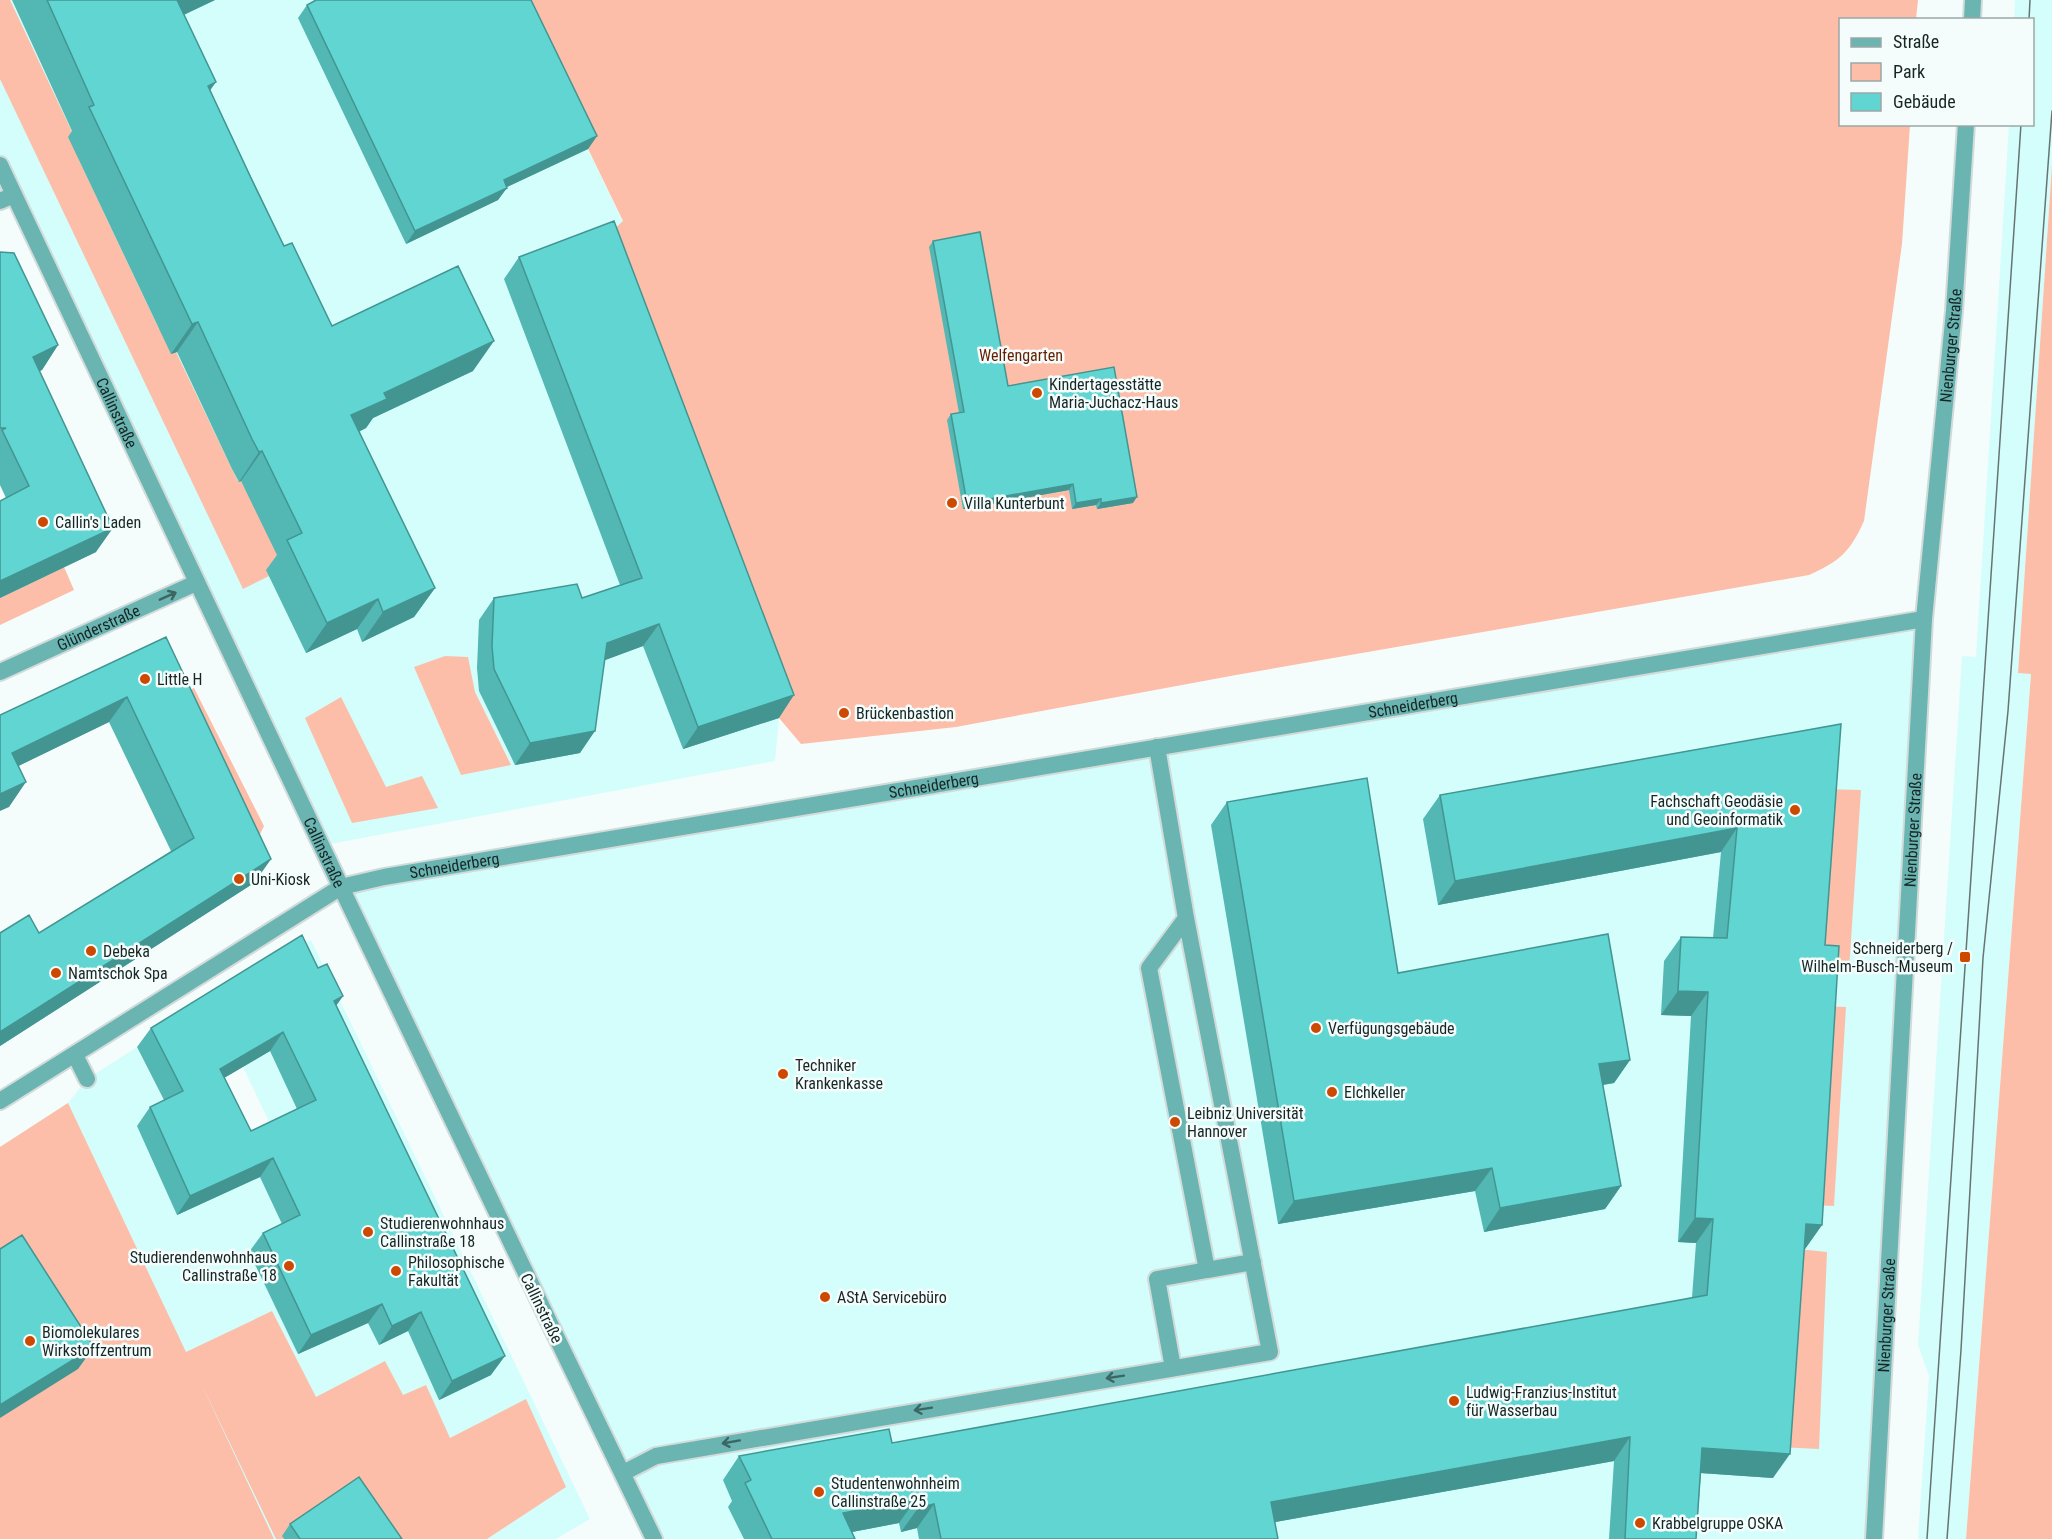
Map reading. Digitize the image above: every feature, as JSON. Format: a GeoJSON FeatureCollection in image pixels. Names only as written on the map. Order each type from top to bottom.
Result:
{"type":"FeatureCollection","features":[{"type":"Feature","properties":{"kind":"street"},"geometry":{"type":"LineString","coordinates":[[1972,18],[1973,0]]}},
{"type":"Feature","properties":{"kind":"street","name":"Nienburger Straße"},"geometry":{"type":"LineString","coordinates":[[1874,1539],[1923,619],[1954,311],[1966,126]]}},
{"type":"Feature","properties":{"kind":"street","name":"Callinstraße"},"geometry":{"type":"LineString","coordinates":[[0,165],[7,198],[196,583],[654,1539]]}},
{"type":"Feature","properties":{"kind":"street","name":"Glünderstraße"},"geometry":{"type":"LineString","coordinates":[[0,672],[196,583]]}},
{"type":"Feature","properties":{"kind":"street","name":"Schneiderberg"},"geometry":{"type":"LineString","coordinates":[[0,1101],[341,887],[384,877],[1923,619]]}},
{"type":"Feature","properties":{"kind":"street"},"geometry":{"type":"LineString","coordinates":[[622,1473],[656,1456],[1270,1352],[1186,918],[1157,747]]}},
{"type":"Feature","properties":{"kind":"street"},"geometry":{"type":"LineString","coordinates":[[1186,918],[1149,968],[1207,1270]]}},
{"type":"Feature","properties":{"kind":"street"},"geometry":{"type":"LineString","coordinates":[[75,1055],[87,1079]]}},
{"type":"Feature","properties":{"kind":"street"},"geometry":{"type":"LineString","coordinates":[[1173,1368],[1157,1279],[1253,1262]]}},
{"type":"Feature","properties":{"kind":"shaded area"},"geometry":{"type":"Polygon","coordinates":[[[0,0],[516,0],[623,222],[779,718],[775,761],[319,846],[0,165],[0,0]]]}},
{"type":"Feature","properties":{"kind":"shaded area"},"geometry":{"type":"Polygon","coordinates":[[[2015,0],[2052,0],[2052,165],[2018,672],[2031,674],[1966,1539],[1918,1539],[1929,1376],[1918,1345],[1962,656],[1976,657],[2009,126],[2034,126],[2034,18],[2014,18],[2015,0]]]}},
{"type":"Feature","properties":{"kind":"shaded area","name":"Leibniz Universität Hannover"},"geometry":{"type":"Polygon","coordinates":[[[1924,619],[1874,1539],[654,1539],[341,887],[1924,619]]]}},
{"type":"Feature","properties":{"kind":"shaded area"},"geometry":{"type":"Polygon","coordinates":[[[311,940],[590,1519],[556,1539],[0,1539],[0,1147],[68,1103],[87,1079],[137,1047],[169,1110],[282,1149],[243,1067],[289,954],[311,940]]]}},
{"type":"Feature","properties":{"kind":"green space"},"geometry":{"type":"Polygon","coordinates":[[[0,0],[10,0],[73,134],[79,160],[159,329],[165,329],[238,481],[241,481],[284,562],[267,569],[269,576],[243,589],[0,79],[0,0]]]}},
{"type":"Feature","properties":{"kind":"green space","name":"Welfengarten"},"geometry":{"type":"Polygon","coordinates":[[[516,0],[1918,0],[1916,18],[1839,18],[1839,126],[1910,126],[1902,244],[1864,521],[1849,548],[1836,560],[1809,575],[1236,675],[956,727],[801,744],[779,718],[599,243],[623,221],[516,0]]]}},
{"type":"Feature","properties":{"kind":"green space"},"geometry":{"type":"Polygon","coordinates":[[[2052,165],[2052,1539],[1966,1539],[2031,674],[2018,673],[2052,165]]]}},
{"type":"Feature","properties":{"kind":"green space"},"geometry":{"type":"Polygon","coordinates":[[[64,567],[74,590],[0,625],[0,598],[64,567]]]}},
{"type":"Feature","properties":{"kind":"green space"},"geometry":{"type":"Polygon","coordinates":[[[445,656],[468,657],[475,692],[511,765],[461,775],[414,667],[445,656]]]}},
{"type":"Feature","properties":{"kind":"green space"},"geometry":{"type":"Polygon","coordinates":[[[194,688],[264,826],[245,865],[166,700],[194,688]]]}},
{"type":"Feature","properties":{"kind":"green space"},"geometry":{"type":"Polygon","coordinates":[[[341,697],[386,787],[422,776],[438,808],[352,823],[305,718],[341,697]]]}},
{"type":"Feature","properties":{"kind":"green space"},"geometry":{"type":"Polygon","coordinates":[[[1822,789],[1861,790],[1849,970],[1822,970],[1822,789]]]}},
{"type":"Feature","properties":{"kind":"green space"},"geometry":{"type":"Polygon","coordinates":[[[1820,1006],[1846,1007],[1834,1206],[1807,1205],[1820,1006]]]}},
{"type":"Feature","properties":{"kind":"green space"},"geometry":{"type":"Polygon","coordinates":[[[68,1103],[186,1352],[272,1311],[316,1397],[385,1361],[403,1395],[426,1385],[450,1438],[526,1399],[566,1487],[487,1539],[276,1539],[199,1379],[274,1539],[0,1539],[0,1147],[68,1103]]]}},
{"type":"Feature","properties":{"kind":"green space"},"geometry":{"type":"Polygon","coordinates":[[[1789,1248],[1827,1252],[1819,1449],[1776,1447],[1789,1248]]]}},
{"type":"Feature","properties":{"kind":"building"},"geometry":{"type":"Polygon","coordinates":[[[47,0],[177,0],[216,82],[208,86],[251,178],[284,246],[292,243],[332,326],[458,266],[494,341],[384,393],[387,399],[351,415],[435,588],[383,612],[378,599],[327,623],[287,540],[302,533],[262,451],[259,452],[252,439],[198,322],[192,324],[89,107],[94,105],[47,0]]]}},
{"type":"Feature","properties":{"kind":"building"},"geometry":{"type":"Polygon","coordinates":[[[316,0],[531,0],[597,136],[504,180],[507,188],[415,231],[307,5],[316,0]]]}},
{"type":"Feature","properties":{"kind":"building"},"geometry":{"type":"Polygon","coordinates":[[[614,221],[794,695],[698,727],[659,624],[607,643],[595,731],[530,743],[494,669],[492,646],[494,598],[577,584],[582,598],[642,578],[519,257],[614,221]]]}},
{"type":"Feature","properties":{"kind":"building"},"geometry":{"type":"Polygon","coordinates":[[[980,232],[1008,386],[1114,367],[1137,497],[1101,503],[1101,499],[1076,503],[1073,484],[967,503],[951,414],[964,412],[933,241],[980,232]]]}},
{"type":"Feature","properties":{"kind":"building"},"geometry":{"type":"Polygon","coordinates":[[[0,252],[14,253],[58,345],[33,357],[113,528],[0,581],[0,501],[29,486],[2,430],[6,428],[0,428],[0,252]]]}},
{"type":"Feature","properties":{"kind":"building"},"geometry":{"type":"Polygon","coordinates":[[[166,637],[271,859],[0,1032],[0,933],[29,915],[39,933],[194,838],[127,697],[12,753],[26,782],[0,794],[0,715],[166,637]]]}},
{"type":"Feature","properties":{"kind":"building"},"geometry":{"type":"Polygon","coordinates":[[[1841,724],[1825,945],[1839,946],[1822,1225],[1806,1224],[1790,1454],[1702,1448],[1696,1539],[1625,1539],[1630,1437],[1271,1502],[1278,1539],[941,1539],[934,1504],[918,1508],[916,1499],[843,1513],[855,1539],[772,1539],[745,1483],[751,1480],[739,1456],[889,1429],[892,1443],[1707,1295],[1713,1219],[1695,1218],[1708,992],[1678,991],[1681,937],[1727,938],[1737,828],[1455,881],[1440,795],[1841,724]]]}},
{"type":"Feature","properties":{"kind":"building"},"geometry":{"type":"Polygon","coordinates":[[[1367,778],[1398,973],[1608,934],[1630,1060],[1599,1064],[1621,1186],[1500,1208],[1492,1168],[1294,1201],[1227,802],[1367,778]]]}},
{"type":"Feature","properties":{"kind":"building"},"geometry":{"type":"Polygon","coordinates":[[[302,935],[318,968],[327,964],[343,996],[334,1001],[505,1356],[452,1381],[421,1312],[392,1326],[382,1304],[311,1335],[263,1233],[300,1215],[273,1158],[190,1196],[150,1107],[183,1091],[151,1028],[302,935]],[[283,1032],[220,1069],[251,1131],[316,1100],[283,1032]]]}},
{"type":"Feature","properties":{"kind":"building","name":"Biomolekulares Wirkstoffzentrum"},"geometry":{"type":"Polygon","coordinates":[[[22,1235],[94,1347],[0,1405],[0,1249],[22,1235]]]}},
{"type":"Feature","properties":{"kind":"building"},"geometry":{"type":"Polygon","coordinates":[[[359,1477],[402,1539],[300,1539],[290,1524],[359,1477]]]}},
{"type":"Feature","properties":{"kind":"tram line"},"geometry":{"type":"LineString","coordinates":[[2029,18],[2030,0]]}},
{"type":"Feature","properties":{"kind":"tram line"},"geometry":{"type":"LineString","coordinates":[[1947,1539],[1961,1350],[1983,958],[2008,711],[2052,111]]}},
{"type":"Feature","properties":{"kind":"tram line"},"geometry":{"type":"LineString","coordinates":[[1927,1539],[2021,126]]}},
{"type":"Feature","properties":{"kind":"place","name":"Kindertagesstätte Maria-Juchacz-Haus"},"geometry":{"type":"Point","coordinates":[1037,393]}},
{"type":"Feature","properties":{"kind":"place","name":"Villa Kunterbunt"},"geometry":{"type":"Point","coordinates":[952,503]}},
{"type":"Feature","properties":{"kind":"place","name":"Callin's Laden"},"geometry":{"type":"Point","coordinates":[43,522]}},
{"type":"Feature","properties":{"kind":"place","name":"Little H"},"geometry":{"type":"Point","coordinates":[145,679]}},
{"type":"Feature","properties":{"kind":"place","name":"Brückenbastion"},"geometry":{"type":"Point","coordinates":[844,713]}},
{"type":"Feature","properties":{"kind":"place","name":"Fachschaft Geodäsie und Geoinformatik"},"geometry":{"type":"Point","coordinates":[1795,810]}},
{"type":"Feature","properties":{"kind":"place","name":"Uni-Kiosk"},"geometry":{"type":"Point","coordinates":[239,879]}},
{"type":"Feature","properties":{"kind":"place","name":"Debeka"},"geometry":{"type":"Point","coordinates":[91,951]}},
{"type":"Feature","properties":{"kind":"place","name":"Schneiderberg / Wilhelm-Busch-Museum"},"geometry":{"type":"Point","coordinates":[1965,957]}},
{"type":"Feature","properties":{"kind":"place","name":"Namtschok Spa"},"geometry":{"type":"Point","coordinates":[56,973]}},
{"type":"Feature","properties":{"kind":"place","name":"Verfügungsgebäude"},"geometry":{"type":"Point","coordinates":[1316,1028]}},
{"type":"Feature","properties":{"kind":"place","name":"Techniker Krankenkasse"},"geometry":{"type":"Point","coordinates":[783,1074]}},
{"type":"Feature","properties":{"kind":"place","name":"Elchkeller"},"geometry":{"type":"Point","coordinates":[1332,1092]}},
{"type":"Feature","properties":{"kind":"place","name":"Leibniz Universität Hannover"},"geometry":{"type":"Point","coordinates":[1175,1122]}},
{"type":"Feature","properties":{"kind":"place","name":"Studierenwohnhaus Callinstraße 18"},"geometry":{"type":"Point","coordinates":[368,1232]}},
{"type":"Feature","properties":{"kind":"place","name":"Studierendenwohnhaus Callinstraße 18"},"geometry":{"type":"Point","coordinates":[289,1266]}},
{"type":"Feature","properties":{"kind":"place","name":"Philosophische Fakultät"},"geometry":{"type":"Point","coordinates":[396,1271]}},
{"type":"Feature","properties":{"kind":"place","name":"AStA Servicebüro"},"geometry":{"type":"Point","coordinates":[825,1297]}},
{"type":"Feature","properties":{"kind":"place","name":"Biomolekulares Wirkstoffzentrum"},"geometry":{"type":"Point","coordinates":[30,1341]}},
{"type":"Feature","properties":{"kind":"place","name":"Ludwig-Franzius-Institut für Wasserbau"},"geometry":{"type":"Point","coordinates":[1454,1401]}},
{"type":"Feature","properties":{"kind":"place","name":"Studentenwohnheim Callinstraße 25"},"geometry":{"type":"Point","coordinates":[819,1492]}},
{"type":"Feature","properties":{"kind":"place","name":"Krabbelgruppe OSKA"},"geometry":{"type":"Point","coordinates":[1640,1523]}}]}
